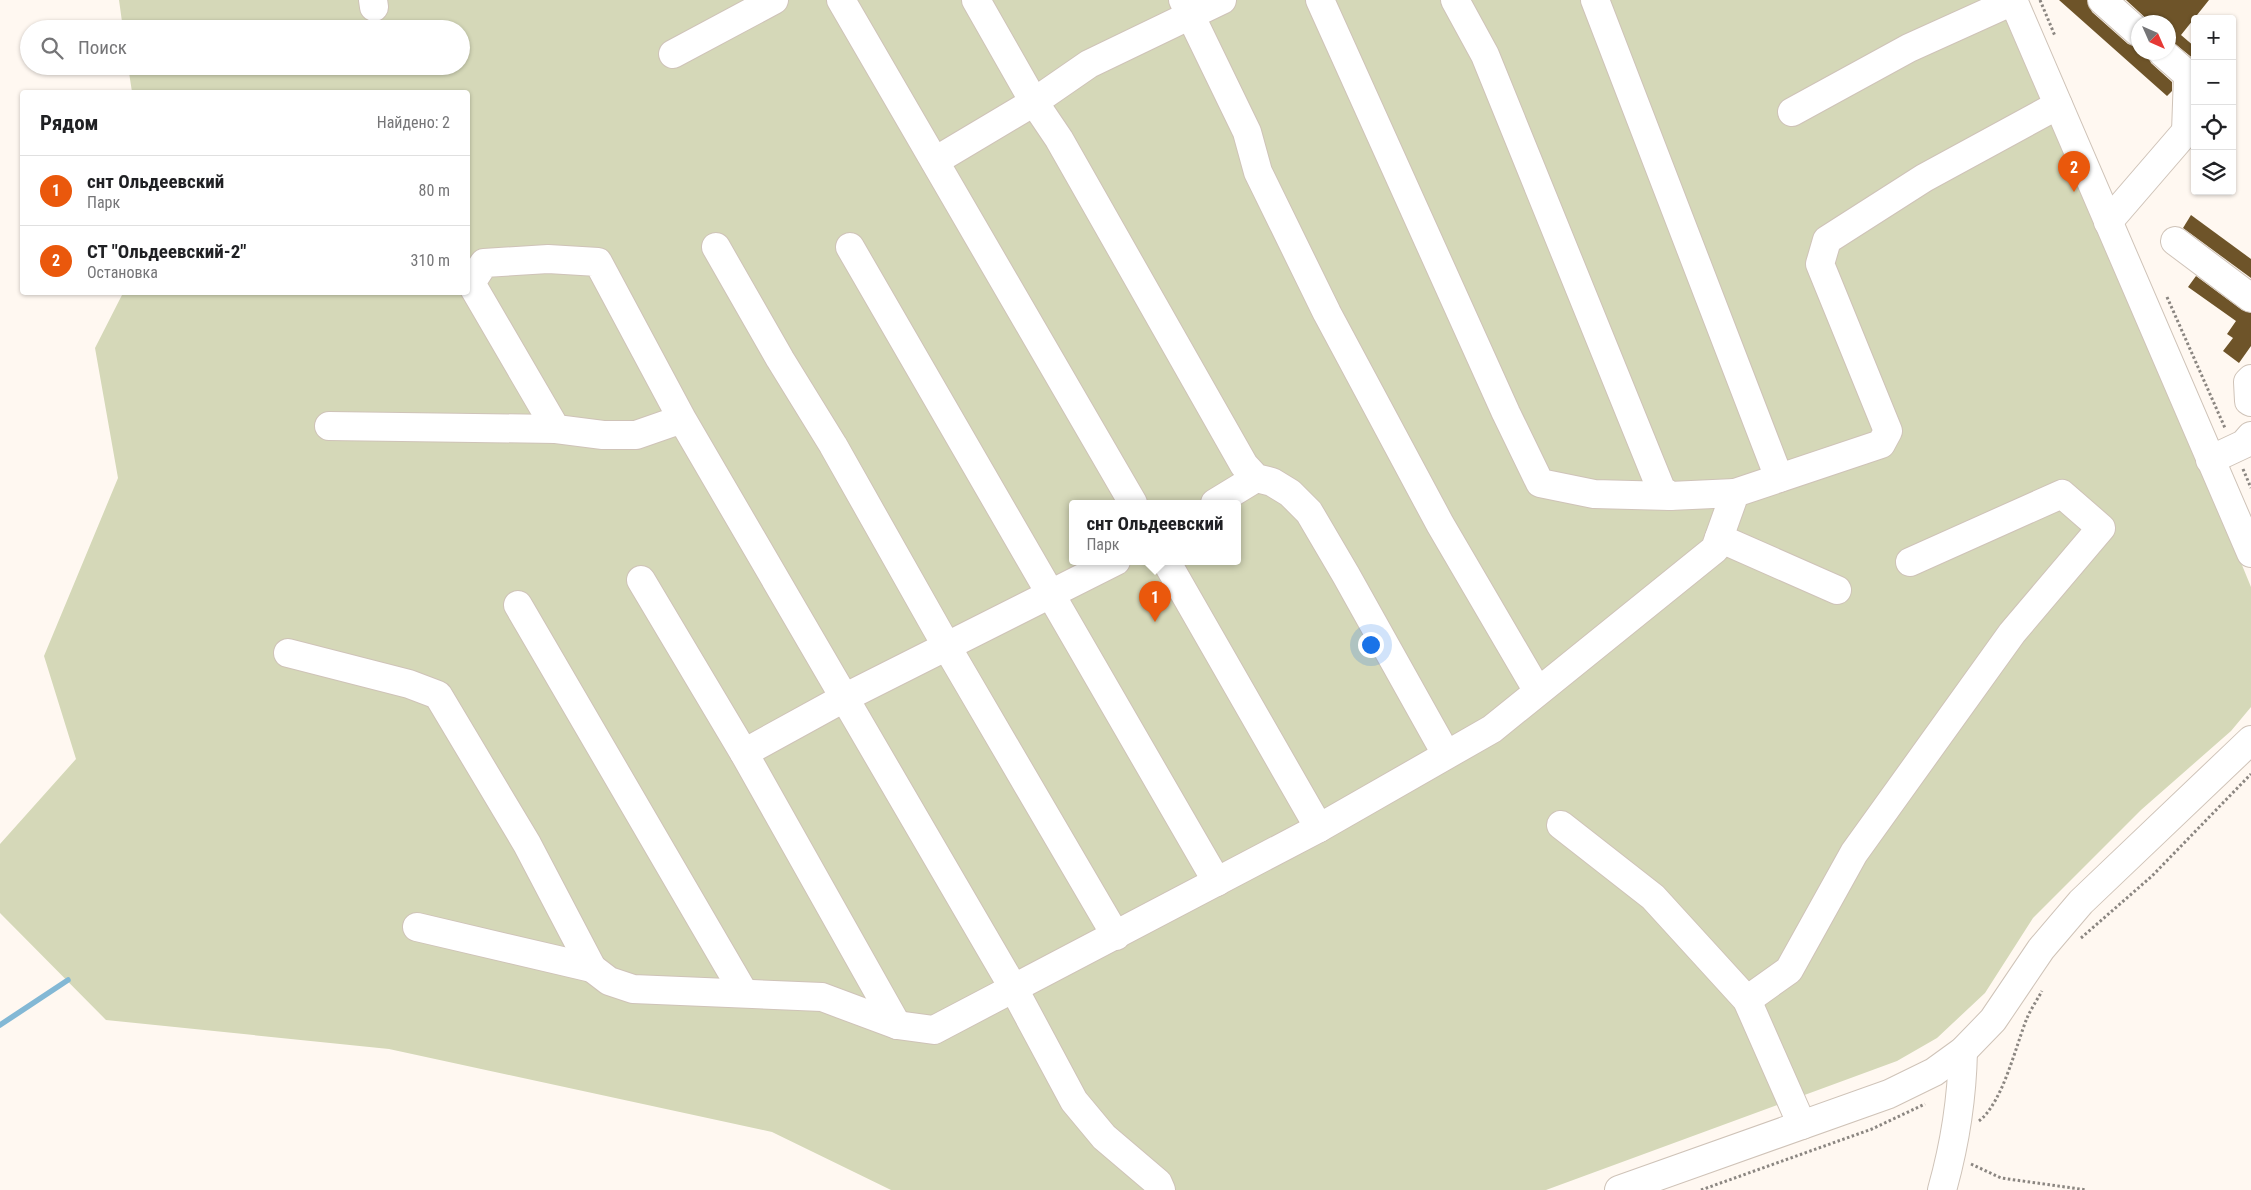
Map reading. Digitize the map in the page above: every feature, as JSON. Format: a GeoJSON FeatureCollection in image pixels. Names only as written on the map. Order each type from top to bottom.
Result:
{"type":"FeatureCollection","features":[{"type":"Feature","properties":{"kind":"street"},"geometry":{"type":"LineString","coordinates":[[673,54],[774,0]]}},
{"type":"Feature","properties":{"kind":"street"},"geometry":{"type":"LineString","coordinates":[[842,0],[1131,500]]}},
{"type":"Feature","properties":{"kind":"street"},"geometry":{"type":"LineString","coordinates":[[976,0],[1034,102],[1059,139],[1244,465],[1256,478],[1272,482],[1290,493],[1309,512],[1446,754]]}},
{"type":"Feature","properties":{"kind":"street"},"geometry":{"type":"LineString","coordinates":[[935,161],[1034,102],[1089,64],[1187,7],[1222,0]]}},
{"type":"Feature","properties":{"kind":"street"},"geometry":{"type":"LineString","coordinates":[[1320,0],[1506,413],[1540,483],[1594,494],[1670,496],[1736,493],[1880,444],[1888,431],[1820,264],[1827,240],[1924,178],[2058,105]]}},
{"type":"Feature","properties":{"kind":"street"},"geometry":{"type":"LineString","coordinates":[[1455,0],[1485,55],[1661,489],[1670,496]]}},
{"type":"Feature","properties":{"kind":"street"},"geometry":{"type":"LineString","coordinates":[[1595,0],[1780,478]]}},
{"type":"Feature","properties":{"kind":"street"},"geometry":{"type":"LineString","coordinates":[[1792,112],[1909,48],[2013,0],[2108,222],[2232,448],[2251,554]]}},
{"type":"Feature","properties":{"kind":"street"},"geometry":{"type":"LineString","coordinates":[[2102,0],[2131,26]]}},
{"type":"Feature","properties":{"kind":"street"},"geometry":{"type":"LineString","coordinates":[[1187,7],[1247,132],[1258,172],[1327,313],[1440,524],[1537,690]]}},
{"type":"Feature","properties":{"kind":"street"},"geometry":{"type":"LineString","coordinates":[[2108,222],[2190,127],[2188,75],[2171,60]]}},
{"type":"Feature","properties":{"kind":"street"},"geometry":{"type":"LineString","coordinates":[[2175,241],[2251,298]]}},
{"type":"Feature","properties":{"kind":"street"},"geometry":{"type":"LineString","coordinates":[[716,247],[1116,936]]}},
{"type":"Feature","properties":{"kind":"street"},"geometry":{"type":"LineString","coordinates":[[850,247],[1217,882]]}},
{"type":"Feature","properties":{"kind":"street"},"geometry":{"type":"LineString","coordinates":[[556,429],[471,282],[484,263],[548,259],[598,262],[682,419],[1014,990],[1074,1101],[1104,1137],[1158,1183],[1161,1190]]}},
{"type":"Feature","properties":{"kind":"street"},"geometry":{"type":"LineString","coordinates":[[2251,379],[2248,382],[2249,401],[2251,402]]}},
{"type":"Feature","properties":{"kind":"street"},"geometry":{"type":"LineString","coordinates":[[329,426],[556,429],[603,435],[636,435],[682,419]]}},
{"type":"Feature","properties":{"kind":"street"},"geometry":{"type":"LineString","coordinates":[[1220,500],[1256,478]]}},
{"type":"Feature","properties":{"kind":"street"},"geometry":{"type":"LineString","coordinates":[[417,926],[592,968],[609,981],[633,989],[822,997],[897,1025],[934,1030],[1014,990],[1319,828],[1492,729],[1537,690],[1715,549],[1736,493]]}},
{"type":"Feature","properties":{"kind":"street"},"geometry":{"type":"LineString","coordinates":[[1747,1000],[1789,970],[1854,853],[2012,633],[2101,528],[2062,494],[1910,562]]}},
{"type":"Feature","properties":{"kind":"street"},"geometry":{"type":"LineString","coordinates":[[1719,538],[1838,590]]}},
{"type":"Feature","properties":{"kind":"street"},"geometry":{"type":"LineString","coordinates":[[744,753],[844,698],[1108,565]]}},
{"type":"Feature","properties":{"kind":"street"},"geometry":{"type":"LineString","coordinates":[[1168,565],[1319,828]]}},
{"type":"Feature","properties":{"kind":"street"},"geometry":{"type":"LineString","coordinates":[[641,580],[744,753],[897,1025]]}},
{"type":"Feature","properties":{"kind":"street"},"geometry":{"type":"LineString","coordinates":[[518,605],[744,993]]}},
{"type":"Feature","properties":{"kind":"street"},"geometry":{"type":"LineString","coordinates":[[288,653],[409,684],[438,695],[527,844],[592,968]]}},
{"type":"Feature","properties":{"kind":"street"},"geometry":{"type":"LineString","coordinates":[[1619,1190],[1889,1094],[1934,1072],[1963,1051],[1993,1020],[2041,949],[2081,902],[2251,740]]}},
{"type":"Feature","properties":{"kind":"street"},"geometry":{"type":"LineString","coordinates":[[1561,825],[1653,898],[1747,1000],[1802,1125]]}},
{"type":"Feature","properties":{"kind":"street"},"geometry":{"type":"LineString","coordinates":[[1942,1190],[1954,1143],[1962,1091],[1963,1051]]}},
{"type":"Feature","properties":{"kind":"path"},"geometry":{"type":"LineString","coordinates":[[2164,290],[2251,488]]}},
{"type":"Feature","properties":{"kind":"path"},"geometry":{"type":"LineString","coordinates":[[2080,940],[2152,876],[2251,774]]}},
{"type":"Feature","properties":{"kind":"path"},"geometry":{"type":"LineString","coordinates":[[2046,984],[2028,1016],[1996,1101],[1988,1114],[1954,1143],[2000,1178],[2087,1190]]}},
{"type":"Feature","properties":{"kind":"path"},"geometry":{"type":"LineString","coordinates":[[1702,1190],[1872,1129],[1932,1100]]}},
{"type":"Feature","properties":{"kind":"green space"},"geometry":{"type":"Polygon","coordinates":[[[119,0],[1997,0],[2208,482],[2251,587],[2251,707],[2231,731],[2141,810],[2033,918],[1985,993],[1937,1038],[1897,1061],[1546,1190],[891,1190],[772,1132],[389,1049],[106,1020],[0,913],[0,844],[76,759],[44,656],[118,478],[95,348],[122,295],[470,295],[470,90],[132,90],[129,75],[470,75],[470,20],[122,20],[119,0]]]}},
{"type":"Feature","properties":{"kind":"building"},"geometry":{"type":"Polygon","coordinates":[[[2059,0],[2087,0],[2092,12],[2131,45],[2131,60],[2150,60],[2172,82],[2172,91],[2167,96],[2059,0]]]}},
{"type":"Feature","properties":{"kind":"building"},"geometry":{"type":"Polygon","coordinates":[[[2126,0],[2209,0],[2197,15],[2191,15],[2191,22],[2181,35],[2191,44],[2191,57],[2176,45],[2176,15],[2142,15],[2126,0]]]}},
{"type":"Feature","properties":{"kind":"building"},"geometry":{"type":"Polygon","coordinates":[[[2191,215],[2251,259],[2251,278],[2183,228],[2191,215]]]}},
{"type":"Feature","properties":{"kind":"building"},"geometry":{"type":"Polygon","coordinates":[[[2196,276],[2242,310],[2251,313],[2251,346],[2239,363],[2223,351],[2233,338],[2227,334],[2236,321],[2188,287],[2196,276]]]}},
{"type":"Feature","properties":{"kind":"waterway"},"geometry":{"type":"LineString","coordinates":[[0,1025],[68,980]]}},
{"type":"Feature","properties":{"kind":"place","name":"СТ \"Ольдеевский-2\""},"geometry":{"type":"Point","coordinates":[2074,192]}},
{"type":"Feature","properties":{"kind":"place","name":"снт Ольдеевский"},"geometry":{"type":"Point","coordinates":[1155,622]}}]}
